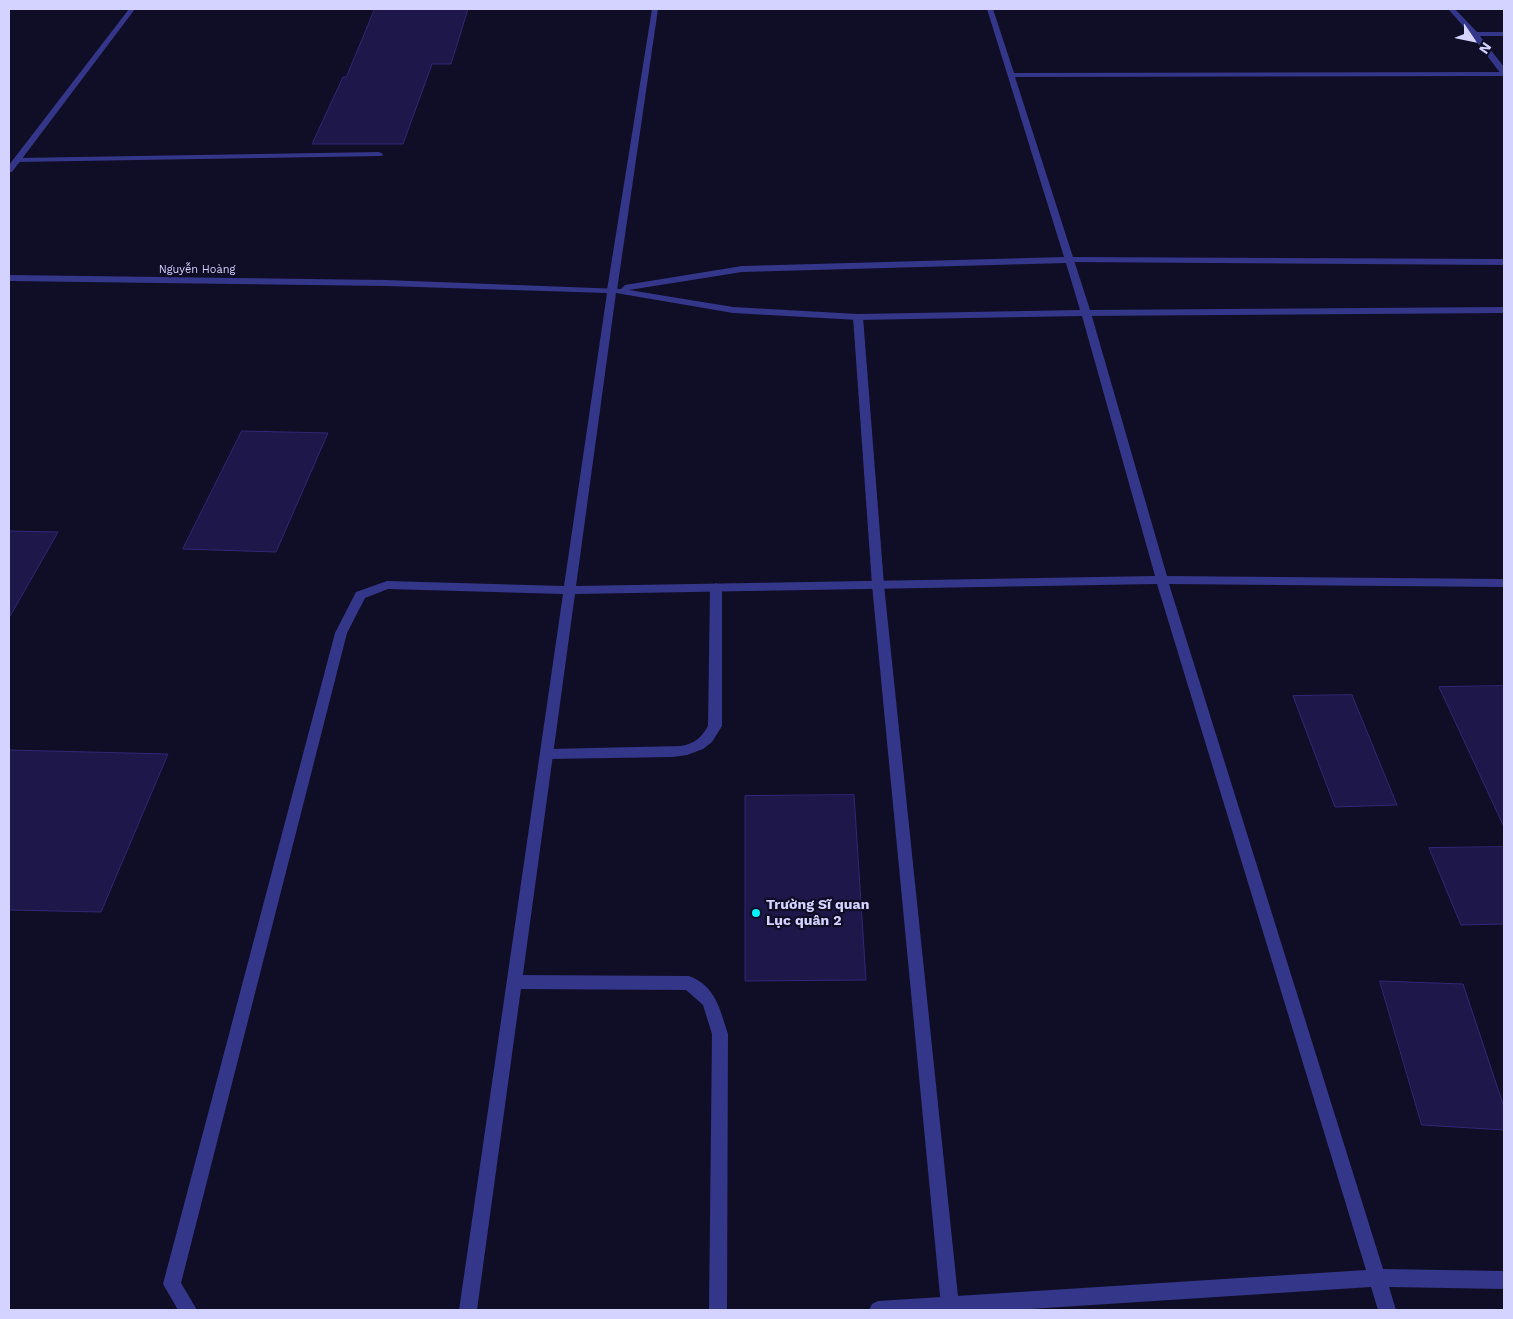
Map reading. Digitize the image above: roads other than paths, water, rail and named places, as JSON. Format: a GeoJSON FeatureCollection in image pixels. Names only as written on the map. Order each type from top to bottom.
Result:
{"type":"FeatureCollection","features":[{"type":"Feature","properties":{"kind":"street"},"geometry":{"type":"LineString","coordinates":[[9,170],[132,9]]}},
{"type":"Feature","properties":{"kind":"street"},"geometry":{"type":"LineString","coordinates":[[468,1310],[572,590],[612,290],[655,9]]}},
{"type":"Feature","properties":{"kind":"street"},"geometry":{"type":"LineString","coordinates":[[990,9],[1086,313],[1162,580],[1387,1310]]}},
{"type":"Feature","properties":{"kind":"street"},"geometry":{"type":"LineString","coordinates":[[1451,9],[1475,34],[1504,73]]}},
{"type":"Feature","properties":{"kind":"street"},"geometry":{"type":"LineString","coordinates":[[1475,34],[1504,34]]}},
{"type":"Feature","properties":{"kind":"street"},"geometry":{"type":"LineString","coordinates":[[1010,74],[1504,73]]}},
{"type":"Feature","properties":{"kind":"street"},"geometry":{"type":"LineString","coordinates":[[17,160],[379,154]]}},
{"type":"Feature","properties":{"kind":"street"},"geometry":{"type":"LineString","coordinates":[[612,290],[742,269],[1069,260],[1504,262]]}},
{"type":"Feature","properties":{"kind":"street","name":"Nguyễn Hoàng"},"geometry":{"type":"LineString","coordinates":[[9,278],[386,284],[612,290]]}},
{"type":"Feature","properties":{"kind":"street"},"geometry":{"type":"LineString","coordinates":[[612,290],[733,310],[858,317],[1086,313],[1504,310]]}},
{"type":"Feature","properties":{"kind":"street"},"geometry":{"type":"LineString","coordinates":[[858,317],[878,585],[950,1308]]}},
{"type":"Feature","properties":{"kind":"street"},"geometry":{"type":"LineString","coordinates":[[188,1310],[172,1284],[341,632],[360,595],[387,585],[572,590],[1162,580],[1504,583]]}},
{"type":"Feature","properties":{"kind":"street"},"geometry":{"type":"LineString","coordinates":[[548,754],[673,752],[692,750],[703,743],[715,726],[716,587]]}},
{"type":"Feature","properties":{"kind":"street"},"geometry":{"type":"LineString","coordinates":[[516,982],[689,983],[710,1001],[720,1034],[718,1310]]}},
{"type":"Feature","properties":{"kind":"street"},"geometry":{"type":"LineString","coordinates":[[878,1310],[950,1308],[1378,1278],[1504,1280]]}},
{"type":"Feature","properties":{"kind":"place","name":"Trường Sĩ quan Lục quân 2"},"geometry":{"type":"Point","coordinates":[756,913]}}]}
